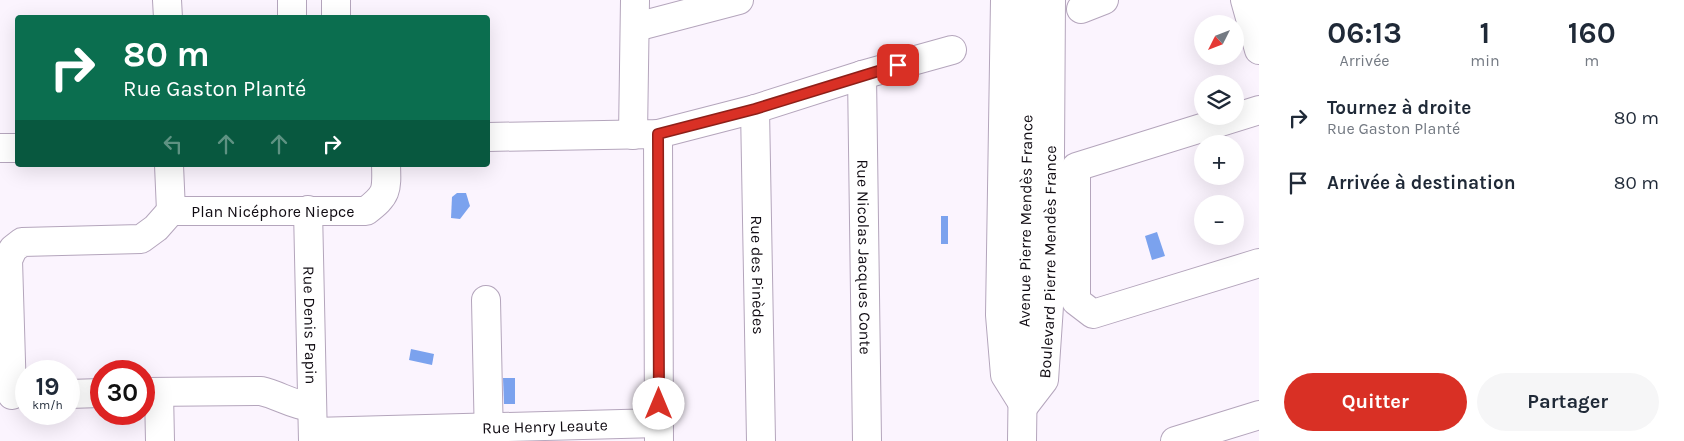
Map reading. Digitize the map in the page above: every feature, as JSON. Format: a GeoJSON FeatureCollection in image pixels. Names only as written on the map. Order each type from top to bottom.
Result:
{"type":"FeatureCollection","features":[{"type":"Feature","properties":{"kind":"street"},"geometry":{"type":"LineString","coordinates":[[168,0],[168,15]]}},
{"type":"Feature","properties":{"kind":"street"},"geometry":{"type":"LineString","coordinates":[[292,0],[292,15]]}},
{"type":"Feature","properties":{"kind":"street"},"geometry":{"type":"LineString","coordinates":[[336,0],[336,15]]}},
{"type":"Feature","properties":{"kind":"street"},"geometry":{"type":"LineString","coordinates":[[635,0],[646,135],[659,432]]}},
{"type":"Feature","properties":{"kind":"street"},"geometry":{"type":"LineString","coordinates":[[636,27],[739,0]]}},
{"type":"Feature","properties":{"kind":"street","name":"Boulevard Pierre Mendès France"},"geometry":{"type":"LineString","coordinates":[[1005,0],[1000,315],[1005,375],[1024,406],[1044,380],[1049,306],[1052,0]]}},
{"type":"Feature","properties":{"kind":"street","name":"Avenue Pierre Mendès France"},"geometry":{"type":"LineString","coordinates":[[1022,441],[1024,406],[1023,307],[1028,0]]}},
{"type":"Feature","properties":{"kind":"street"},"geometry":{"type":"LineString","coordinates":[[1245,0],[1259,50]]}},
{"type":"Feature","properties":{"kind":"street"},"geometry":{"type":"LineString","coordinates":[[490,137],[646,135],[755,109],[862,75],[952,50]]}},
{"type":"Feature","properties":{"kind":"street","name":"Rue Nicolas Jacques Conte"},"geometry":{"type":"LineString","coordinates":[[862,75],[867,441]]}},
{"type":"Feature","properties":{"kind":"street","name":"Rue des Pinèdes"},"geometry":{"type":"LineString","coordinates":[[755,109],[761,441]]}},
{"type":"Feature","properties":{"kind":"street"},"geometry":{"type":"LineString","coordinates":[[1259,110],[1076,167],[1076,301],[1093,314],[1259,264]]}},
{"type":"Feature","properties":{"kind":"street"},"geometry":{"type":"LineString","coordinates":[[0,148],[15,148]]}},
{"type":"Feature","properties":{"kind":"street","name":"Plan Nicéphore Niepce"},"geometry":{"type":"LineString","coordinates":[[169,167],[171,211],[366,211],[379,201],[387,189],[386,167]]}},
{"type":"Feature","properties":{"kind":"street","name":"Rue Denis Papin"},"geometry":{"type":"LineString","coordinates":[[308,210],[312,427]]}},
{"type":"Feature","properties":{"kind":"street"},"geometry":{"type":"LineString","coordinates":[[13,395],[8,260],[13,249],[22,242],[141,239],[156,228],[171,211]]}},
{"type":"Feature","properties":{"kind":"street"},"geometry":{"type":"LineString","coordinates":[[486,300],[488,434]]}},
{"type":"Feature","properties":{"kind":"street","name":"Rue Henry Leaute"},"geometry":{"type":"LineString","coordinates":[[155,392],[261,391],[276,394],[292,404],[312,427],[488,434],[659,432]]}},
{"type":"Feature","properties":{"kind":"street"},"geometry":{"type":"LineString","coordinates":[[155,414],[160,441]]}},
{"type":"Feature","properties":{"kind":"street"},"geometry":{"type":"LineString","coordinates":[[1175,441],[1259,415]]}},
{"type":"Feature","properties":{"kind":"water"},"geometry":{"type":"Polygon","coordinates":[[[457,193],[466,193],[470,206],[460,219],[451,218],[452,197],[457,193]]]}},
{"type":"Feature","properties":{"kind":"water"},"geometry":{"type":"Polygon","coordinates":[[[941,216],[948,216],[948,244],[941,244],[941,216]]]}},
{"type":"Feature","properties":{"kind":"water"},"geometry":{"type":"Polygon","coordinates":[[[1157,232],[1165,256],[1152,260],[1145,236],[1157,232]]]}},
{"type":"Feature","properties":{"kind":"water"},"geometry":{"type":"Polygon","coordinates":[[[411,349],[434,354],[432,365],[409,360],[411,349]]]}},
{"type":"Feature","properties":{"kind":"water"},"geometry":{"type":"Polygon","coordinates":[[[503,378],[515,378],[515,404],[504,404],[503,378]]]}},
{"type":"Feature","properties":{"kind":"route"},"geometry":{"type":"LineString","coordinates":[[659,404],[658,134],[755,109],[898,65]]}}]}
